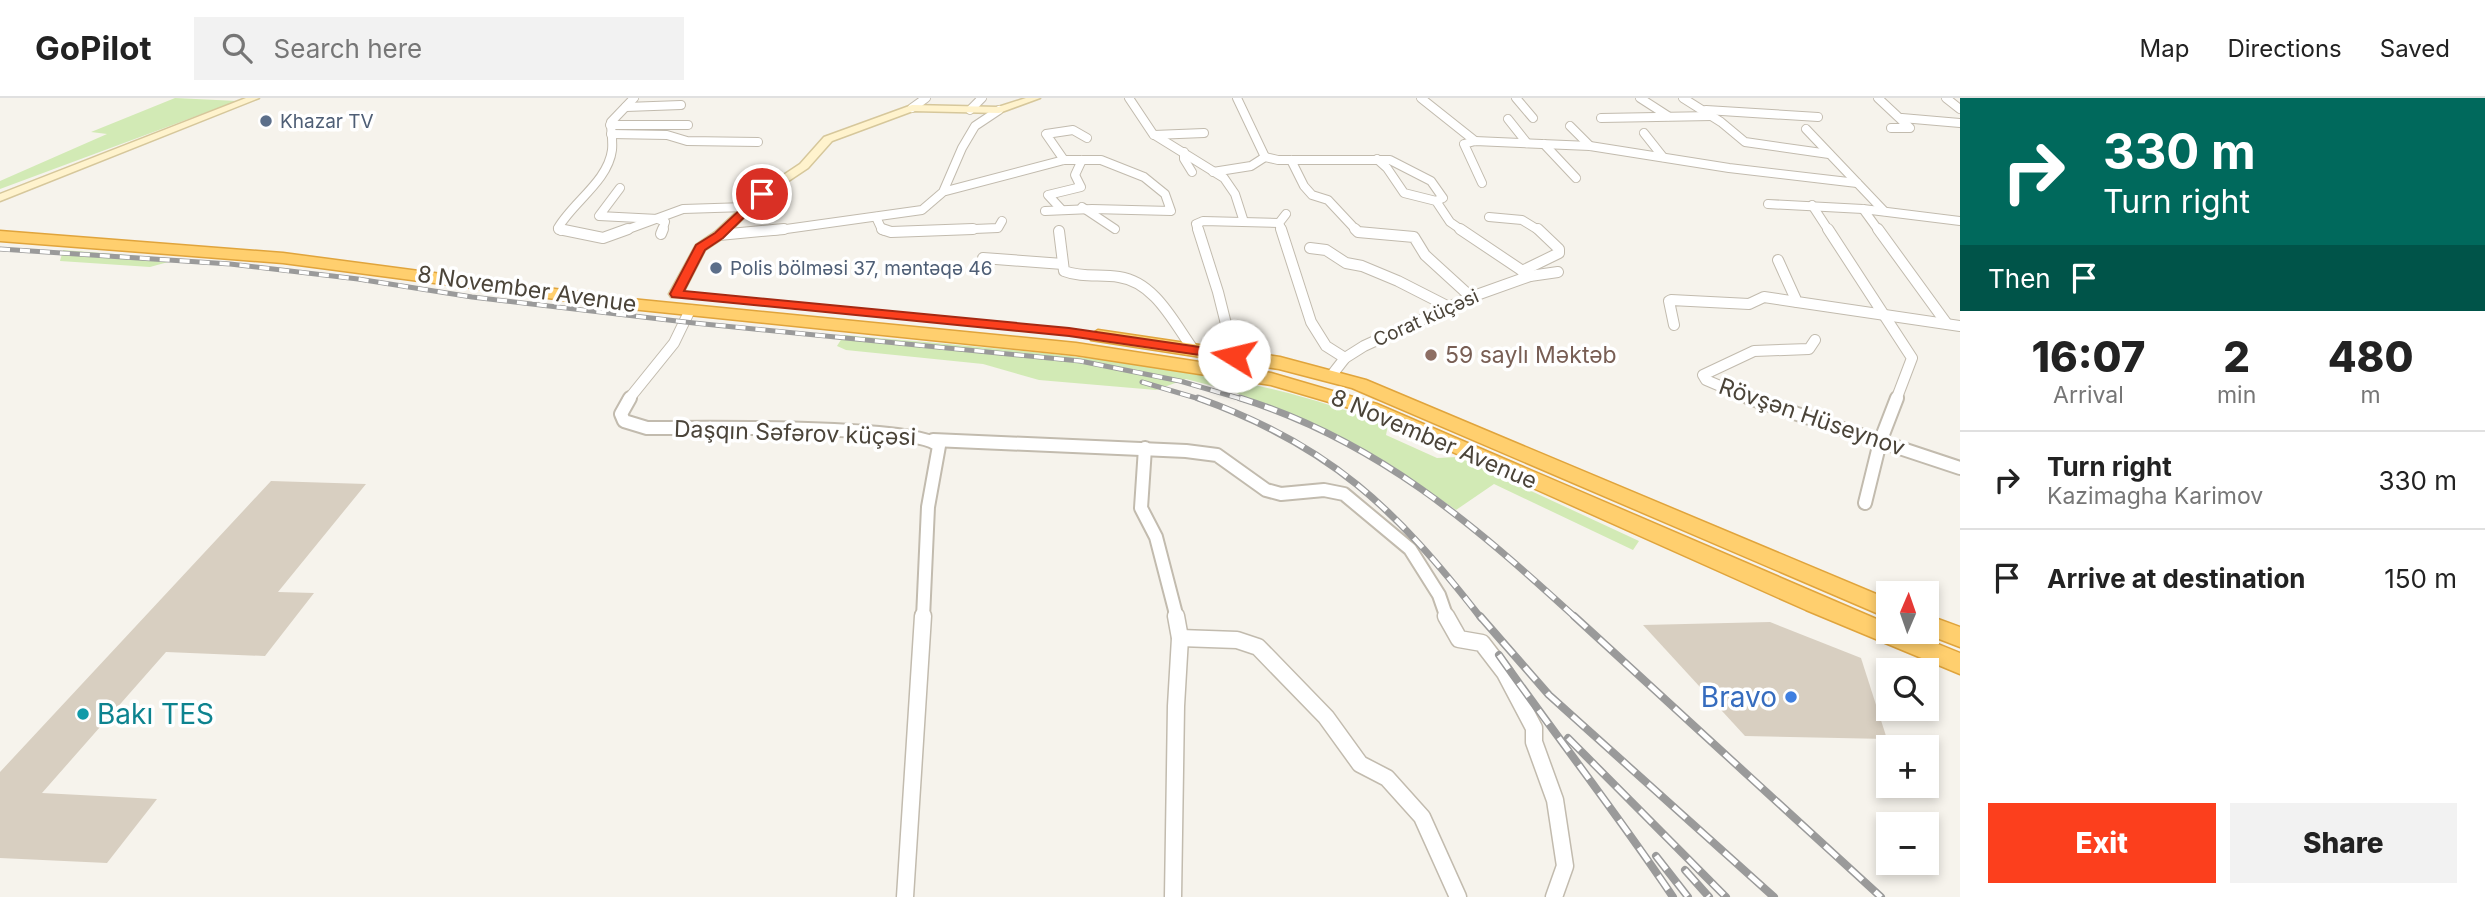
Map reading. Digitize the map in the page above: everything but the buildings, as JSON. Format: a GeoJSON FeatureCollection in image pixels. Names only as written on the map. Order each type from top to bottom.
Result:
{"type":"FeatureCollection","features":[{"type":"Feature","properties":{"kind":"highway","name":"8 November Avenue"},"geometry":{"type":"LineString","coordinates":[[0,222],[403,257],[676,294],[938,318],[1234,356],[1331,376],[1389,395],[1668,517],[1876,603]]}},
{"type":"Feature","properties":{"kind":"highway","name":"8 November Avenue"},"geometry":{"type":"LineString","coordinates":[[0,236],[283,258],[690,310],[1076,349],[1220,370],[1312,389],[1381,412],[1815,604],[1960,664]]}},
{"type":"Feature","properties":{"kind":"highway"},"geometry":{"type":"LineString","coordinates":[[1939,629],[1960,637]]}},
{"type":"Feature","properties":{"kind":"street"},"geometry":{"type":"LineString","coordinates":[[0,196],[254,98]]}},
{"type":"Feature","properties":{"kind":"street"},"geometry":{"type":"LineString","coordinates":[[634,98],[610,130],[612,151],[601,174],[563,217],[558,228],[603,238],[692,208],[747,206]]}},
{"type":"Feature","properties":{"kind":"street"},"geometry":{"type":"LineString","coordinates":[[676,294],[700,248],[719,235],[747,206],[804,166],[828,139],[912,108],[926,98]]}},
{"type":"Feature","properties":{"kind":"street"},"geometry":{"type":"LineString","coordinates":[[970,110],[982,98]]}},
{"type":"Feature","properties":{"kind":"street"},"geometry":{"type":"LineString","coordinates":[[719,235],[922,209],[936,202],[946,191],[968,136],[982,119],[999,110],[1035,98]]}},
{"type":"Feature","properties":{"kind":"street"},"geometry":{"type":"LineString","coordinates":[[1129,98],[1134,102],[1140,120],[1154,135],[1184,152],[1232,186],[1244,222]]}},
{"type":"Feature","properties":{"kind":"street"},"geometry":{"type":"LineString","coordinates":[[1237,98],[1265,158]]}},
{"type":"Feature","properties":{"kind":"street"},"geometry":{"type":"LineString","coordinates":[[1421,98],[1475,141]]}},
{"type":"Feature","properties":{"kind":"street"},"geometry":{"type":"LineString","coordinates":[[1516,98],[1533,118]]}},
{"type":"Feature","properties":{"kind":"street"},"geometry":{"type":"LineString","coordinates":[[1640,98],[1668,116]]}},
{"type":"Feature","properties":{"kind":"street"},"geometry":{"type":"LineString","coordinates":[[1683,98],[1712,116],[1745,142],[1829,154]]}},
{"type":"Feature","properties":{"kind":"street"},"geometry":{"type":"LineString","coordinates":[[1878,98],[1893,114],[1902,118],[1960,123]]}},
{"type":"Feature","properties":{"kind":"street"},"geometry":{"type":"LineString","coordinates":[[1946,98],[1960,109]]}},
{"type":"Feature","properties":{"kind":"street"},"geometry":{"type":"LineString","coordinates":[[626,107],[681,105]]}},
{"type":"Feature","properties":{"kind":"street"},"geometry":{"type":"LineString","coordinates":[[653,114],[658,106]]}},
{"type":"Feature","properties":{"kind":"street"},"geometry":{"type":"LineString","coordinates":[[912,108],[999,110]]}},
{"type":"Feature","properties":{"kind":"street"},"geometry":{"type":"LineString","coordinates":[[1702,110],[1818,117]]}},
{"type":"Feature","properties":{"kind":"street"},"geometry":{"type":"LineString","coordinates":[[1601,118],[1712,116]]}},
{"type":"Feature","properties":{"kind":"street"},"geometry":{"type":"LineString","coordinates":[[1891,128],[1910,128],[1902,118]]}},
{"type":"Feature","properties":{"kind":"street"},"geometry":{"type":"LineString","coordinates":[[1508,119],[1527,143]]}},
{"type":"Feature","properties":{"kind":"street"},"geometry":{"type":"LineString","coordinates":[[610,130],[688,125]]}},
{"type":"Feature","properties":{"kind":"street"},"geometry":{"type":"LineString","coordinates":[[1570,126],[1590,146]]}},
{"type":"Feature","properties":{"kind":"street"},"geometry":{"type":"LineString","coordinates":[[1806,129],[1884,211]]}},
{"type":"Feature","properties":{"kind":"street"},"geometry":{"type":"LineString","coordinates":[[610,130],[667,135],[687,141],[758,142]]}},
{"type":"Feature","properties":{"kind":"street"},"geometry":{"type":"LineString","coordinates":[[1064,160],[1046,134],[1073,130],[1087,138]]}},
{"type":"Feature","properties":{"kind":"street"},"geometry":{"type":"LineString","coordinates":[[1154,135],[1203,133]]}},
{"type":"Feature","properties":{"kind":"street"},"geometry":{"type":"LineString","coordinates":[[1644,133],[1663,157]]}},
{"type":"Feature","properties":{"kind":"street"},"geometry":{"type":"LineString","coordinates":[[1482,183],[1463,146],[1475,141],[1590,146],[1729,168],[1857,183]]}},
{"type":"Feature","properties":{"kind":"street"},"geometry":{"type":"LineString","coordinates":[[1544,144],[1576,178]]}},
{"type":"Feature","properties":{"kind":"street"},"geometry":{"type":"LineString","coordinates":[[1184,152],[1184,159],[1192,172]]}},
{"type":"Feature","properties":{"kind":"street"},"geometry":{"type":"LineString","coordinates":[[1213,172],[1251,166],[1265,158],[1291,160],[1377,159],[1390,160],[1431,181],[1443,198],[1436,201],[1404,193],[1387,168],[1377,159]]}},
{"type":"Feature","properties":{"kind":"street"},"geometry":{"type":"LineString","coordinates":[[946,191],[1064,160],[1082,160],[1114,163],[1144,177],[1166,194],[1171,211],[1082,207],[1045,211]]}},
{"type":"Feature","properties":{"kind":"street"},"geometry":{"type":"LineString","coordinates":[[1061,209],[1048,195],[1081,187],[1075,175],[1082,160]]}},
{"type":"Feature","properties":{"kind":"street"},"geometry":{"type":"LineString","coordinates":[[1291,160],[1304,186],[1312,195],[1334,205],[1358,232],[1414,237],[1425,255],[1471,296]]}},
{"type":"Feature","properties":{"kind":"street"},"geometry":{"type":"LineString","coordinates":[[1694,161],[1701,176]]}},
{"type":"Feature","properties":{"kind":"street"},"geometry":{"type":"LineString","coordinates":[[620,188],[599,216],[658,219],[665,222],[661,234]]}},
{"type":"Feature","properties":{"kind":"street"},"geometry":{"type":"LineString","coordinates":[[1436,201],[1450,222],[1526,273],[1559,253],[1559,249],[1535,225],[1525,219],[1489,217]]}},
{"type":"Feature","properties":{"kind":"street"},"geometry":{"type":"LineString","coordinates":[[1768,204],[1863,209],[1960,221]]}},
{"type":"Feature","properties":{"kind":"street"},"geometry":{"type":"LineString","coordinates":[[1812,205],[1912,358],[1880,442],[1865,503]]}},
{"type":"Feature","properties":{"kind":"street"},"geometry":{"type":"LineString","coordinates":[[1082,207],[1115,229]]}},
{"type":"Feature","properties":{"kind":"street"},"geometry":{"type":"LineString","coordinates":[[1863,209],[1947,324]]}},
{"type":"Feature","properties":{"kind":"street"},"geometry":{"type":"LineString","coordinates":[[1279,223],[1286,214]]}},
{"type":"Feature","properties":{"kind":"street"},"geometry":{"type":"LineString","coordinates":[[876,216],[884,232],[981,230],[998,228],[1002,221]]}},
{"type":"Feature","properties":{"kind":"street"},"geometry":{"type":"LineString","coordinates":[[1234,356],[1218,292],[1196,224],[1203,221],[1279,223]]}},
{"type":"Feature","properties":{"kind":"street"},"geometry":{"type":"LineString","coordinates":[[1279,223],[1289,250],[1299,293],[1315,327],[1326,345],[1345,358]]}},
{"type":"Feature","properties":{"kind":"street"},"geometry":{"type":"LineString","coordinates":[[1059,231],[1064,271],[1127,278],[1138,282],[1150,292],[1193,349]]}},
{"type":"Feature","properties":{"kind":"street"},"geometry":{"type":"LineString","coordinates":[[1310,248],[1326,250],[1346,263],[1362,266],[1398,281],[1449,307]]}},
{"type":"Feature","properties":{"kind":"street"},"geometry":{"type":"LineString","coordinates":[[983,258],[1063,264]]}},
{"type":"Feature","properties":{"kind":"street"},"geometry":{"type":"LineString","coordinates":[[1778,260],[1797,302]]}},
{"type":"Feature","properties":{"kind":"street","name":"Corat küçəsi"},"geometry":{"type":"LineString","coordinates":[[1331,376],[1345,358],[1364,346],[1471,296],[1526,273],[1558,272]]}},
{"type":"Feature","properties":{"kind":"street"},"geometry":{"type":"LineString","coordinates":[[1674,325],[1669,301],[1671,300],[1749,304],[1764,297],[1810,306],[1960,326]]}},
{"type":"Feature","properties":{"kind":"street","name":"Daşqın Səfərov küçəsi"},"geometry":{"type":"LineString","coordinates":[[690,310],[674,343],[627,402],[621,414],[624,421],[647,428],[804,429],[906,435],[933,440],[939,446],[928,507],[917,734],[905,897]]}},
{"type":"Feature","properties":{"kind":"street","name":"Rövşən Hüseynov"},"geometry":{"type":"LineString","coordinates":[[1815,340],[1809,349],[1754,351],[1703,375],[1706,380],[1764,405],[1960,468]]}},
{"type":"Feature","properties":{"kind":"street"},"geometry":{"type":"LineString","coordinates":[[933,440],[1145,448],[1217,455],[1266,490],[1281,494],[1324,490],[1343,494],[1410,548],[1439,595],[1450,627],[1459,639],[1482,643],[1506,674],[1534,728],[1534,742],[1555,800],[1565,866],[1554,897]]}},
{"type":"Feature","properties":{"kind":"street"},"geometry":{"type":"LineString","coordinates":[[1145,448],[1141,508],[1156,537],[1174,595],[1180,638],[1176,706],[1173,897]]}},
{"type":"Feature","properties":{"kind":"street"},"geometry":{"type":"LineString","coordinates":[[1180,638],[1237,640],[1258,647],[1326,717],[1360,764],[1387,778],[1422,817],[1458,897]]}},
{"type":"Feature","properties":{"kind":"green space"},"geometry":{"type":"Polygon","coordinates":[[[175,98],[237,101],[0,189],[0,181],[107,134],[91,132],[175,98]]]}},
{"type":"Feature","properties":{"kind":"green space"},"geometry":{"type":"Polygon","coordinates":[[[63,250],[179,259],[150,267],[60,261],[63,250]]]}},
{"type":"Feature","properties":{"kind":"green space"},"geometry":{"type":"Polygon","coordinates":[[[844,335],[1006,349],[1169,369],[1290,394],[1388,425],[1386,435],[1437,458],[1458,457],[1639,541],[1633,550],[1494,484],[1456,510],[1394,467],[1353,443],[1232,391],[1186,379],[1156,390],[1039,380],[983,364],[846,350],[837,346],[844,335]]]}},
{"type":"Feature","properties":{"kind":"railway"},"geometry":{"type":"LineString","coordinates":[[0,249],[230,264],[358,279],[472,297],[694,323],[1080,361],[1180,381],[1245,400]]}},
{"type":"Feature","properties":{"kind":"railway"},"geometry":{"type":"LineString","coordinates":[[1142,382],[1203,400]]}},
{"type":"Feature","properties":{"kind":"railway"},"geometry":{"type":"LineString","coordinates":[[1198,398],[1245,416],[1286,437],[1357,485],[1419,544],[1481,618]]}},
{"type":"Feature","properties":{"kind":"railway"},"geometry":{"type":"LineString","coordinates":[[1240,398],[1290,416],[1379,461],[1460,518],[1576,618]]}},
{"type":"Feature","properties":{"kind":"railway"},"geometry":{"type":"LineString","coordinates":[[1480,616],[1549,695],[1774,897]]}},
{"type":"Feature","properties":{"kind":"railway"},"geometry":{"type":"LineString","coordinates":[[1574,616],[1881,897]]}},
{"type":"Feature","properties":{"kind":"railway"},"geometry":{"type":"LineString","coordinates":[[1499,655],[1673,897]]}},
{"type":"Feature","properties":{"kind":"railway"},"geometry":{"type":"LineString","coordinates":[[1568,738],[1726,897]]}},
{"type":"Feature","properties":{"kind":"railway"},"geometry":{"type":"LineString","coordinates":[[1656,856],[1688,897]]}},
{"type":"Feature","properties":{"kind":"railway"},"geometry":{"type":"LineString","coordinates":[[1685,870],[1709,897]]}},
{"type":"Feature","properties":{"kind":"place","name":"Khazar TV"},"geometry":{"type":"Point","coordinates":[266,121]}},
{"type":"Feature","properties":{"kind":"place","name":"Polis bölməsi 37, məntəqə 46"},"geometry":{"type":"Point","coordinates":[716,268]}},
{"type":"Feature","properties":{"kind":"place","name":"59 saylı Məktəb"},"geometry":{"type":"Point","coordinates":[1431,355]}},
{"type":"Feature","properties":{"kind":"place","name":"Bravo"},"geometry":{"type":"Point","coordinates":[1791,697]}},
{"type":"Feature","properties":{"kind":"place","name":"Bakı TES"},"geometry":{"type":"Point","coordinates":[83,714]}},
{"type":"Feature","properties":{"kind":"route"},"geometry":{"type":"LineString","coordinates":[[762,194],[719,235],[700,248],[676,294],[1069,332],[1234,356]]}}]}
